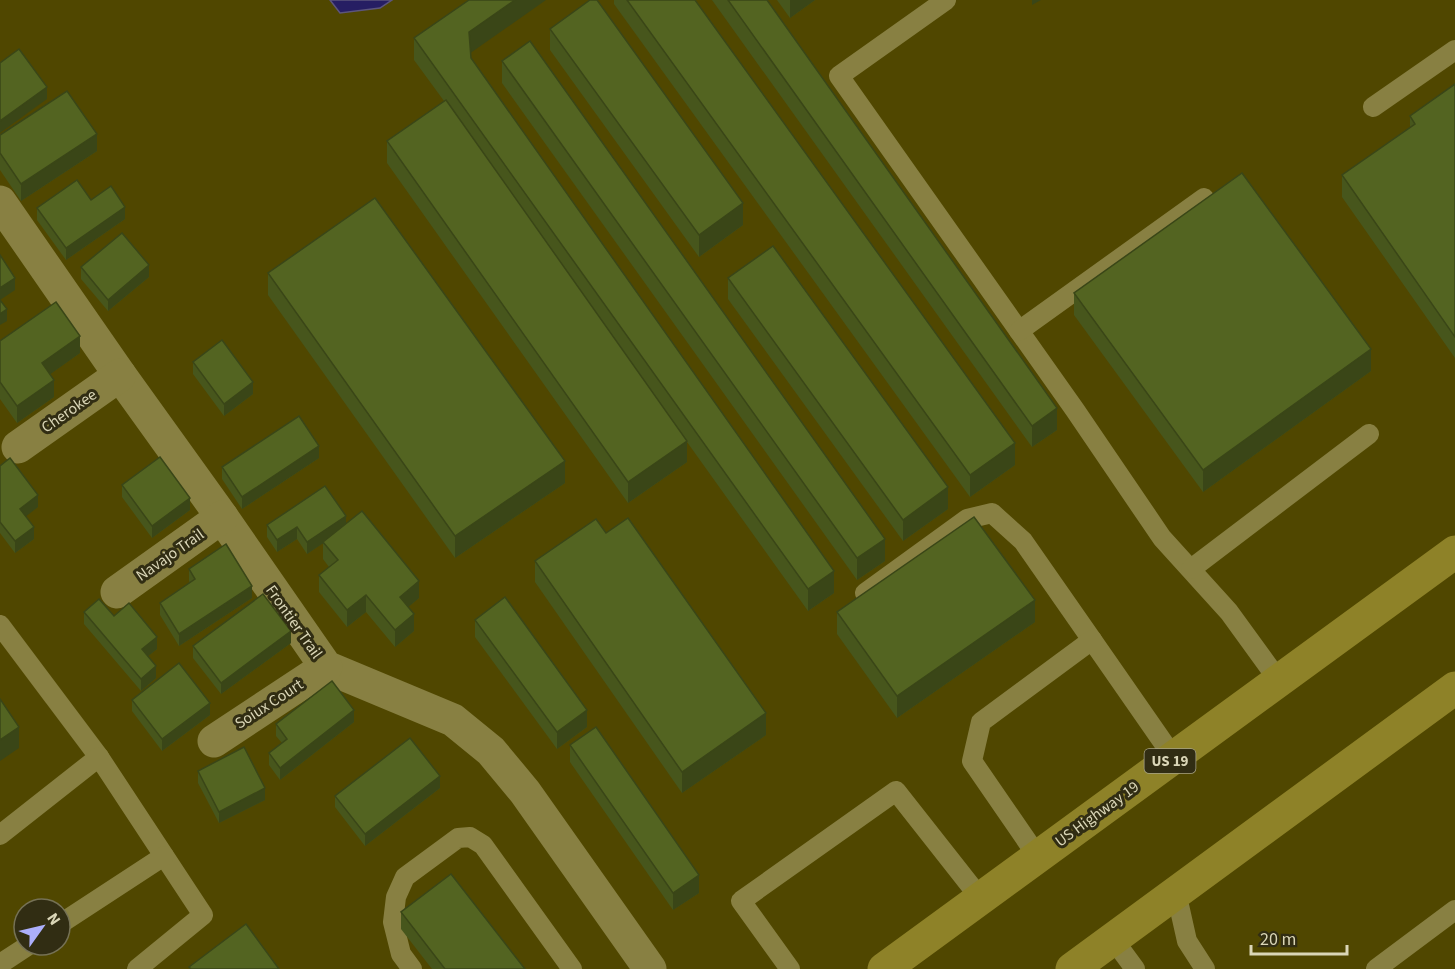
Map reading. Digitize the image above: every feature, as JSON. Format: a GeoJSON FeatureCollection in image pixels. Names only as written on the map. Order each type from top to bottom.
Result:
{"type":"FeatureCollection","features":[{"type":"Feature","properties":{"kind":"highway","name":"US Highway 19"},"geometry":{"type":"LineString","coordinates":[[884,969],[1455,552]]}},
{"type":"Feature","properties":{"kind":"highway"},"geometry":{"type":"LineString","coordinates":[[1072,969],[1455,688]]}},
{"type":"Feature","properties":{"kind":"street","name":"Frontier Trail"},"geometry":{"type":"LineString","coordinates":[[0,202],[326,667],[453,720],[491,751],[525,792],[650,969]]}},
{"type":"Feature","properties":{"kind":"street","name":"Cherokee"},"geometry":{"type":"LineString","coordinates":[[18,447],[120,375]]}},
{"type":"Feature","properties":{"kind":"street","name":"Navajo Trail"},"geometry":{"type":"LineString","coordinates":[[117,592],[222,517]]}},
{"type":"Feature","properties":{"kind":"street","name":"Soiux Court"},"geometry":{"type":"LineString","coordinates":[[214,741],[326,667]]}},
{"type":"Feature","properties":{"kind":"lane"},"geometry":{"type":"LineString","coordinates":[[946,0],[839,76],[1162,538],[1229,612],[1279,681]]}},
{"type":"Feature","properties":{"kind":"lane"},"geometry":{"type":"LineString","coordinates":[[1373,107],[1455,50]]}},
{"type":"Feature","properties":{"kind":"lane"},"geometry":{"type":"LineString","coordinates":[[1019,331],[1204,198]]}},
{"type":"Feature","properties":{"kind":"lane"},"geometry":{"type":"LineString","coordinates":[[1191,569],[1369,434]]}},
{"type":"Feature","properties":{"kind":"lane"},"geometry":{"type":"LineString","coordinates":[[854,602],[967,519],[992,513],[1023,541],[1174,758]]}},
{"type":"Feature","properties":{"kind":"lane"},"geometry":{"type":"LineString","coordinates":[[0,625],[99,757],[203,915],[137,969]]}},
{"type":"Feature","properties":{"kind":"lane"},"geometry":{"type":"LineString","coordinates":[[1038,857],[972,761],[981,722],[1092,640]]}},
{"type":"Feature","properties":{"kind":"lane"},"geometry":{"type":"LineString","coordinates":[[0,835],[99,757]]}},
{"type":"Feature","properties":{"kind":"lane"},"geometry":{"type":"LineString","coordinates":[[790,969],[741,902],[896,791],[981,899]]}},
{"type":"Feature","properties":{"kind":"lane"},"geometry":{"type":"LineString","coordinates":[[412,969],[401,954],[393,921],[396,897],[405,878],[458,838],[470,837],[483,845],[572,969]]}},
{"type":"Feature","properties":{"kind":"lane"},"geometry":{"type":"LineString","coordinates":[[72,916],[164,856]]}},
{"type":"Feature","properties":{"kind":"lane"},"geometry":{"type":"LineString","coordinates":[[1176,892],[1186,941],[1205,969]]}},
{"type":"Feature","properties":{"kind":"lane"},"geometry":{"type":"LineString","coordinates":[[1376,969],[1455,910]]}},
{"type":"Feature","properties":{"kind":"lane"},"geometry":{"type":"LineString","coordinates":[[1113,939],[1135,969]]}},
{"type":"Feature","properties":{"kind":"shaded area"},"geometry":{"type":"Polygon","coordinates":[[[330,0],[392,0],[380,8],[340,13],[330,0]]]}},
{"type":"Feature","properties":{"kind":"building"},"geometry":{"type":"Polygon","coordinates":[[[469,0],[515,0],[469,32],[471,58],[834,571],[808,589],[414,38],[469,0]]]}},
{"type":"Feature","properties":{"kind":"building"},"geometry":{"type":"Polygon","coordinates":[[[590,0],[597,0],[743,203],[699,235],[550,29],[590,0]]]}},
{"type":"Feature","properties":{"kind":"building"},"geometry":{"type":"Polygon","coordinates":[[[627,0],[695,0],[1015,443],[970,475],[627,0]]]}},
{"type":"Feature","properties":{"kind":"building"},"geometry":{"type":"Polygon","coordinates":[[[728,0],[767,0],[1057,408],[1032,426],[728,0]]]}},
{"type":"Feature","properties":{"kind":"building"},"geometry":{"type":"Polygon","coordinates":[[[530,41],[885,539],[857,558],[502,61],[530,41]]]}},
{"type":"Feature","properties":{"kind":"building"},"geometry":{"type":"Polygon","coordinates":[[[19,49],[47,87],[0,121],[0,63],[19,49]]]}},
{"type":"Feature","properties":{"kind":"building"},"geometry":{"type":"Polygon","coordinates":[[[1455,84],[1455,337],[1342,175],[1415,124],[1410,116],[1455,84]]]}},
{"type":"Feature","properties":{"kind":"building"},"geometry":{"type":"Polygon","coordinates":[[[67,91],[97,134],[21,184],[0,153],[0,135],[67,91]]]}},
{"type":"Feature","properties":{"kind":"building"},"geometry":{"type":"Polygon","coordinates":[[[446,100],[687,441],[628,482],[387,141],[446,100]]]}},
{"type":"Feature","properties":{"kind":"building"},"geometry":{"type":"Polygon","coordinates":[[[1242,173],[1371,349],[1203,470],[1074,293],[1242,173]]]}},
{"type":"Feature","properties":{"kind":"building"},"geometry":{"type":"Polygon","coordinates":[[[77,180],[91,200],[111,186],[125,207],[66,248],[37,208],[77,180]]]}},
{"type":"Feature","properties":{"kind":"building"},"geometry":{"type":"Polygon","coordinates":[[[375,198],[565,461],[455,536],[268,273],[375,198]]]}},
{"type":"Feature","properties":{"kind":"building"},"geometry":{"type":"Polygon","coordinates":[[[122,233],[149,265],[108,300],[81,267],[122,233]]]}},
{"type":"Feature","properties":{"kind":"building"},"geometry":{"type":"Polygon","coordinates":[[[773,246],[948,487],[903,520],[728,278],[773,246]]]}},
{"type":"Feature","properties":{"kind":"building"},"geometry":{"type":"Polygon","coordinates":[[[0,255],[15,278],[0,288],[0,255]]]}},
{"type":"Feature","properties":{"kind":"building"},"geometry":{"type":"Polygon","coordinates":[[[0,300],[7,309],[0,314],[0,300]]]}},
{"type":"Feature","properties":{"kind":"building"},"geometry":{"type":"Polygon","coordinates":[[[56,302],[80,336],[42,363],[54,380],[17,406],[0,382],[0,341],[56,302]]]}},
{"type":"Feature","properties":{"kind":"building"},"geometry":{"type":"Polygon","coordinates":[[[222,340],[253,382],[224,404],[193,362],[222,340]]]}},
{"type":"Feature","properties":{"kind":"building"},"geometry":{"type":"Polygon","coordinates":[[[299,416],[319,446],[242,497],[222,467],[299,416]]]}},
{"type":"Feature","properties":{"kind":"building"},"geometry":{"type":"Polygon","coordinates":[[[160,457],[190,498],[152,526],[122,485],[160,457]]]}},
{"type":"Feature","properties":{"kind":"building"},"geometry":{"type":"Polygon","coordinates":[[[10,458],[38,495],[20,509],[34,527],[15,541],[0,522],[0,466],[10,458]]]}},
{"type":"Feature","properties":{"kind":"building"},"geometry":{"type":"Polygon","coordinates":[[[325,486],[346,516],[307,542],[297,527],[277,540],[267,525],[325,486]]]}},
{"type":"Feature","properties":{"kind":"building"},"geometry":{"type":"Polygon","coordinates":[[[362,511],[419,581],[400,597],[414,614],[395,630],[366,595],[347,610],[319,575],[338,560],[323,542],[362,511]]]}},
{"type":"Feature","properties":{"kind":"building"},"geometry":{"type":"Polygon","coordinates":[[[974,517],[1035,600],[897,696],[837,612],[974,517]]]}},
{"type":"Feature","properties":{"kind":"building"},"geometry":{"type":"Polygon","coordinates":[[[628,518],[766,713],[682,772],[535,561],[596,519],[606,533],[628,518]]]}},
{"type":"Feature","properties":{"kind":"building"},"geometry":{"type":"Polygon","coordinates":[[[226,544],[252,586],[179,634],[160,603],[195,579],[189,569],[226,544]]]}},
{"type":"Feature","properties":{"kind":"building"},"geometry":{"type":"Polygon","coordinates":[[[263,594],[291,631],[221,683],[193,646],[263,594]]]}},
{"type":"Feature","properties":{"kind":"building"},"geometry":{"type":"Polygon","coordinates":[[[505,597],[587,710],[557,732],[475,620],[505,597]]]}},
{"type":"Feature","properties":{"kind":"building"},"geometry":{"type":"Polygon","coordinates":[[[99,599],[114,616],[129,603],[157,637],[142,649],[156,666],[141,679],[84,612],[99,599]]]}},
{"type":"Feature","properties":{"kind":"building"},"geometry":{"type":"Polygon","coordinates":[[[179,663],[210,703],[162,739],[132,700],[179,663]]]}},
{"type":"Feature","properties":{"kind":"building"},"geometry":{"type":"Polygon","coordinates":[[[332,681],[354,710],[280,768],[269,753],[287,739],[276,724],[332,681]]]}},
{"type":"Feature","properties":{"kind":"building"},"geometry":{"type":"Polygon","coordinates":[[[0,699],[19,727],[0,740],[0,699]]]}},
{"type":"Feature","properties":{"kind":"building"},"geometry":{"type":"Polygon","coordinates":[[[596,727],[699,875],[673,893],[570,745],[596,727]]]}},
{"type":"Feature","properties":{"kind":"building"},"geometry":{"type":"Polygon","coordinates":[[[410,738],[440,776],[365,834],[335,796],[410,738]]]}},
{"type":"Feature","properties":{"kind":"building"},"geometry":{"type":"Polygon","coordinates":[[[244,747],[265,788],[219,812],[198,771],[244,747]]]}},
{"type":"Feature","properties":{"kind":"building"},"geometry":{"type":"Polygon","coordinates":[[[451,874],[525,969],[445,969],[401,912],[451,874]]]}},
{"type":"Feature","properties":{"kind":"building"},"geometry":{"type":"Polygon","coordinates":[[[246,924],[279,969],[191,969],[189,967],[246,924]]]}}]}
